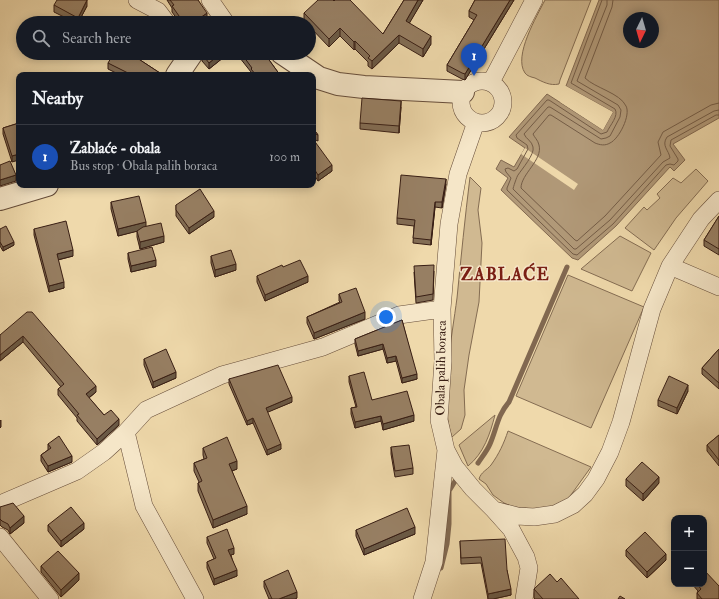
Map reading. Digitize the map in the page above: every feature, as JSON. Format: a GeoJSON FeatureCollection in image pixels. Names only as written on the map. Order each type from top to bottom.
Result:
{"type":"FeatureCollection","features":[{"type":"Feature","properties":{"kind":"street"},"geometry":{"type":"LineString","coordinates":[[137,0],[158,11],[162,16]]}},
{"type":"Feature","properties":{"kind":"street"},"geometry":{"type":"LineString","coordinates":[[210,0],[221,16]]}},
{"type":"Feature","properties":{"kind":"street"},"geometry":{"type":"LineString","coordinates":[[491,82],[534,0]]}},
{"type":"Feature","properties":{"kind":"street"},"geometry":{"type":"LineString","coordinates":[[292,60],[310,72]]}},
{"type":"Feature","properties":{"kind":"street"},"geometry":{"type":"LineString","coordinates":[[316,76],[338,84],[364,87],[463,92]]}},
{"type":"Feature","properties":{"kind":"street"},"geometry":{"type":"LineString","coordinates":[[478,81],[491,82],[501,91],[504,104],[502,111],[493,121],[486,123],[476,122],[468,117],[461,106],[463,92],[467,87],[478,81]]}},
{"type":"Feature","properties":{"kind":"street","name":"Obala palih boraca"},"geometry":{"type":"LineString","coordinates":[[476,122],[458,174],[449,224],[442,309],[444,361],[440,420],[446,450],[455,467],[473,490],[494,510],[517,516],[534,518],[555,514],[573,504],[585,494],[596,479],[616,438],[652,309],[670,266],[701,219],[719,200]]}},
{"type":"Feature","properties":{"kind":"street"},"geometry":{"type":"LineString","coordinates":[[0,199],[37,188]]}},
{"type":"Feature","properties":{"kind":"street"},"geometry":{"type":"LineString","coordinates":[[670,266],[719,287]]}},
{"type":"Feature","properties":{"kind":"street"},"geometry":{"type":"LineString","coordinates":[[0,504],[77,471],[104,452],[126,432],[146,410],[222,375],[323,348],[399,315],[442,309]]}},
{"type":"Feature","properties":{"kind":"street"},"geometry":{"type":"LineString","coordinates":[[126,432],[144,506],[195,599]]}},
{"type":"Feature","properties":{"kind":"street"},"geometry":{"type":"LineString","coordinates":[[422,599],[434,562],[446,450]]}},
{"type":"Feature","properties":{"kind":"street"},"geometry":{"type":"LineString","coordinates":[[494,510],[511,529],[526,557],[529,568],[524,599]]}},
{"type":"Feature","properties":{"kind":"street"},"geometry":{"type":"LineString","coordinates":[[0,537],[50,599]]}},
{"type":"Feature","properties":{"kind":"shaded area"},"geometry":{"type":"Polygon","coordinates":[[[545,0],[591,0],[559,84],[547,83],[528,76],[522,66],[524,47],[532,26],[545,0]]]}},
{"type":"Feature","properties":{"kind":"shaded area"},"geometry":{"type":"Polygon","coordinates":[[[696,169],[708,181],[676,218],[654,250],[625,228],[644,207],[647,210],[660,198],[657,194],[673,178],[681,183],[696,169]]]}},
{"type":"Feature","properties":{"kind":"shaded area"},"geometry":{"type":"Polygon","coordinates":[[[470,177],[481,188],[478,210],[482,243],[479,302],[464,390],[465,415],[461,429],[452,437],[448,423],[447,406],[448,369],[470,177]]]}},
{"type":"Feature","properties":{"kind":"shaded area"},"geometry":{"type":"Polygon","coordinates":[[[620,236],[651,253],[632,291],[581,269],[620,236]]]}},
{"type":"Feature","properties":{"kind":"shaded area"},"geometry":{"type":"Polygon","coordinates":[[[568,275],[644,307],[591,428],[516,396],[568,275]]]}},
{"type":"Feature","properties":{"kind":"shaded area"},"geometry":{"type":"Polygon","coordinates":[[[495,415],[482,449],[474,461],[468,466],[459,445],[495,415]]]}},
{"type":"Feature","properties":{"kind":"shaded area"},"geometry":{"type":"Polygon","coordinates":[[[508,431],[591,467],[568,499],[544,510],[513,507],[504,503],[493,495],[486,484],[479,479],[496,457],[508,431]]]}},
{"type":"Feature","properties":{"kind":"water"},"geometry":{"type":"Polygon","coordinates":[[[599,0],[719,0],[719,118],[673,144],[685,160],[674,171],[670,167],[616,226],[578,260],[572,258],[501,190],[508,178],[496,169],[501,160],[514,167],[525,148],[509,137],[547,94],[603,130],[613,112],[566,86],[599,0]]]}},
{"type":"Feature","properties":{"kind":"pier"},"geometry":{"type":"Polygon","coordinates":[[[566,86],[613,112],[603,130],[560,102],[560,100],[602,127],[610,113],[565,88],[566,86]]]}},
{"type":"Feature","properties":{"kind":"pier"},"geometry":{"type":"Polygon","coordinates":[[[525,148],[578,184],[574,190],[521,154],[525,148]]]}},
{"type":"Feature","properties":{"kind":"building"},"geometry":{"type":"Polygon","coordinates":[[[57,0],[87,0],[79,16],[74,16],[54,5],[57,0]]]}},
{"type":"Feature","properties":{"kind":"building"},"geometry":{"type":"Polygon","coordinates":[[[170,0],[198,0],[207,13],[203,16],[179,16],[172,6],[174,5],[170,0]]]}},
{"type":"Feature","properties":{"kind":"building"},"geometry":{"type":"Polygon","coordinates":[[[318,0],[350,0],[383,34],[404,0],[418,0],[406,21],[431,36],[423,49],[399,35],[372,61],[368,58],[370,56],[340,28],[329,39],[316,25],[316,16],[307,16],[304,13],[318,0]]]}},
{"type":"Feature","properties":{"kind":"building"},"geometry":{"type":"Polygon","coordinates":[[[475,0],[510,0],[465,74],[447,65],[477,15],[469,11],[475,0]]]}},
{"type":"Feature","properties":{"kind":"building"},"geometry":{"type":"Polygon","coordinates":[[[110,60],[140,60],[158,72],[126,72],[108,63],[110,60]]]}},
{"type":"Feature","properties":{"kind":"building"},"geometry":{"type":"Polygon","coordinates":[[[246,60],[269,60],[278,72],[254,72],[251,69],[252,68],[246,60]]]}},
{"type":"Feature","properties":{"kind":"building"},"geometry":{"type":"Polygon","coordinates":[[[362,98],[401,101],[399,126],[360,123],[362,98]]]}},
{"type":"Feature","properties":{"kind":"building"},"geometry":{"type":"Polygon","coordinates":[[[16,124],[16,155],[12,156],[3,128],[16,124]]]}},
{"type":"Feature","properties":{"kind":"building"},"geometry":{"type":"Polygon","coordinates":[[[316,143],[332,165],[318,175],[316,172],[316,143]]]}},
{"type":"Feature","properties":{"kind":"building"},"geometry":{"type":"Polygon","coordinates":[[[10,161],[16,175],[0,180],[0,165],[10,161]]]}},
{"type":"Feature","properties":{"kind":"building"},"geometry":{"type":"Polygon","coordinates":[[[401,175],[446,179],[442,202],[435,202],[431,240],[413,238],[415,220],[397,218],[401,175]]]}},
{"type":"Feature","properties":{"kind":"building"},"geometry":{"type":"Polygon","coordinates":[[[200,189],[214,211],[189,228],[176,210],[176,205],[200,189]]]}},
{"type":"Feature","properties":{"kind":"building"},"geometry":{"type":"Polygon","coordinates":[[[139,196],[146,222],[118,229],[111,202],[139,196]]]}},
{"type":"Feature","properties":{"kind":"building"},"geometry":{"type":"Polygon","coordinates":[[[719,216],[719,249],[704,240],[719,216]]]}},
{"type":"Feature","properties":{"kind":"building"},"geometry":{"type":"Polygon","coordinates":[[[66,221],[73,250],[57,254],[64,282],[49,286],[34,229],[66,221]]]}},
{"type":"Feature","properties":{"kind":"building"},"geometry":{"type":"Polygon","coordinates":[[[161,223],[164,236],[140,242],[137,231],[143,227],[161,223]]]}},
{"type":"Feature","properties":{"kind":"building"},"geometry":{"type":"Polygon","coordinates":[[[6,226],[14,242],[3,247],[0,242],[0,229],[6,226]]]}},
{"type":"Feature","properties":{"kind":"building"},"geometry":{"type":"Polygon","coordinates":[[[152,247],[156,260],[131,266],[128,253],[152,247]]]}},
{"type":"Feature","properties":{"kind":"building"},"geometry":{"type":"Polygon","coordinates":[[[231,250],[236,264],[215,270],[211,256],[231,250]]]}},
{"type":"Feature","properties":{"kind":"building"},"geometry":{"type":"Polygon","coordinates":[[[300,260],[308,276],[265,295],[257,276],[282,265],[283,267],[300,260]]]}},
{"type":"Feature","properties":{"kind":"building"},"geometry":{"type":"Polygon","coordinates":[[[434,265],[433,294],[416,297],[414,266],[434,265]]]}},
{"type":"Feature","properties":{"kind":"building"},"geometry":{"type":"Polygon","coordinates":[[[356,288],[365,312],[314,333],[307,317],[342,302],[339,294],[356,288]]]}},
{"type":"Feature","properties":{"kind":"building"},"geometry":{"type":"Polygon","coordinates":[[[27,312],[32,312],[96,386],[86,394],[104,415],[111,410],[119,419],[97,439],[58,389],[64,384],[23,336],[0,355],[0,335],[27,312]]]}},
{"type":"Feature","properties":{"kind":"building"},"geometry":{"type":"Polygon","coordinates":[[[402,320],[417,374],[402,378],[396,356],[387,358],[383,344],[358,351],[355,339],[402,320]]]}},
{"type":"Feature","properties":{"kind":"building"},"geometry":{"type":"Polygon","coordinates":[[[166,349],[176,372],[153,382],[144,359],[166,349]]]}},
{"type":"Feature","properties":{"kind":"building"},"geometry":{"type":"Polygon","coordinates":[[[719,349],[719,383],[702,368],[719,349]]]}},
{"type":"Feature","properties":{"kind":"building"},"geometry":{"type":"Polygon","coordinates":[[[278,365],[292,397],[266,408],[281,444],[267,450],[253,418],[247,421],[229,379],[278,365]]]}},
{"type":"Feature","properties":{"kind":"building"},"geometry":{"type":"Polygon","coordinates":[[[364,372],[372,400],[407,391],[414,415],[383,424],[381,416],[355,422],[351,408],[357,407],[349,376],[364,372]]]}},
{"type":"Feature","properties":{"kind":"building"},"geometry":{"type":"Polygon","coordinates":[[[669,376],[688,385],[677,408],[658,400],[669,376]]]}},
{"type":"Feature","properties":{"kind":"building"},"geometry":{"type":"Polygon","coordinates":[[[719,435],[719,460],[707,445],[719,435]]]}},
{"type":"Feature","properties":{"kind":"building"},"geometry":{"type":"Polygon","coordinates":[[[59,436],[72,456],[48,466],[41,455],[51,448],[48,444],[59,436]]]}},
{"type":"Feature","properties":{"kind":"building"},"geometry":{"type":"Polygon","coordinates":[[[227,437],[237,461],[229,464],[247,506],[213,520],[198,483],[202,481],[194,463],[207,458],[203,448],[227,437]]]}},
{"type":"Feature","properties":{"kind":"building"},"geometry":{"type":"Polygon","coordinates":[[[409,445],[413,468],[395,471],[391,447],[409,445]]]}},
{"type":"Feature","properties":{"kind":"building"},"geometry":{"type":"Polygon","coordinates":[[[642,462],[659,477],[643,494],[626,479],[642,462]]]}},
{"type":"Feature","properties":{"kind":"building"},"geometry":{"type":"Polygon","coordinates":[[[13,503],[24,516],[10,528],[8,524],[0,519],[0,507],[13,503]]]}},
{"type":"Feature","properties":{"kind":"building"},"geometry":{"type":"Polygon","coordinates":[[[71,507],[84,523],[61,541],[48,525],[71,507]]]}},
{"type":"Feature","properties":{"kind":"building"},"geometry":{"type":"Polygon","coordinates":[[[407,508],[415,527],[364,549],[356,530],[407,508]]]}},
{"type":"Feature","properties":{"kind":"building"},"geometry":{"type":"Polygon","coordinates":[[[227,529],[234,548],[228,550],[237,570],[214,579],[207,562],[216,558],[207,537],[227,529]]]}},
{"type":"Feature","properties":{"kind":"building"},"geometry":{"type":"Polygon","coordinates":[[[645,532],[666,554],[647,572],[626,550],[645,532]]]}},
{"type":"Feature","properties":{"kind":"building"},"geometry":{"type":"Polygon","coordinates":[[[505,539],[507,570],[511,589],[488,594],[481,557],[461,558],[460,541],[505,539]]]}},
{"type":"Feature","properties":{"kind":"building"},"geometry":{"type":"Polygon","coordinates":[[[58,551],[79,573],[61,590],[41,566],[58,551]]]}},
{"type":"Feature","properties":{"kind":"building"},"geometry":{"type":"Polygon","coordinates":[[[288,570],[297,592],[279,599],[272,599],[264,581],[288,570]]]}},
{"type":"Feature","properties":{"kind":"building"},"geometry":{"type":"Polygon","coordinates":[[[707,573],[719,586],[719,599],[702,599],[697,593],[701,589],[699,587],[707,587],[707,573]]]}},
{"type":"Feature","properties":{"kind":"building"},"geometry":{"type":"Polygon","coordinates":[[[550,574],[557,582],[561,578],[579,599],[543,599],[534,589],[550,574]]]}},
{"type":"Feature","properties":{"kind":"building"},"geometry":{"type":"Polygon","coordinates":[[[620,596],[625,599],[618,599],[620,596]]]}},
{"type":"Feature","properties":{"kind":"waterway"},"geometry":{"type":"LineString","coordinates":[[478,463],[490,444],[500,417],[509,402],[567,267]]}},
{"type":"Feature","properties":{"kind":"waterway"},"geometry":{"type":"LineString","coordinates":[[441,568],[447,544],[449,524],[449,491],[457,478]]}},
{"type":"Feature","properties":{"kind":"place","name":"Zablaće - obala"},"geometry":{"type":"Point","coordinates":[474,76]}},
{"type":"Feature","properties":{"kind":"district","name":"ZABLAĆE"},"geometry":{"type":"Point","coordinates":[505,274]}}]}
